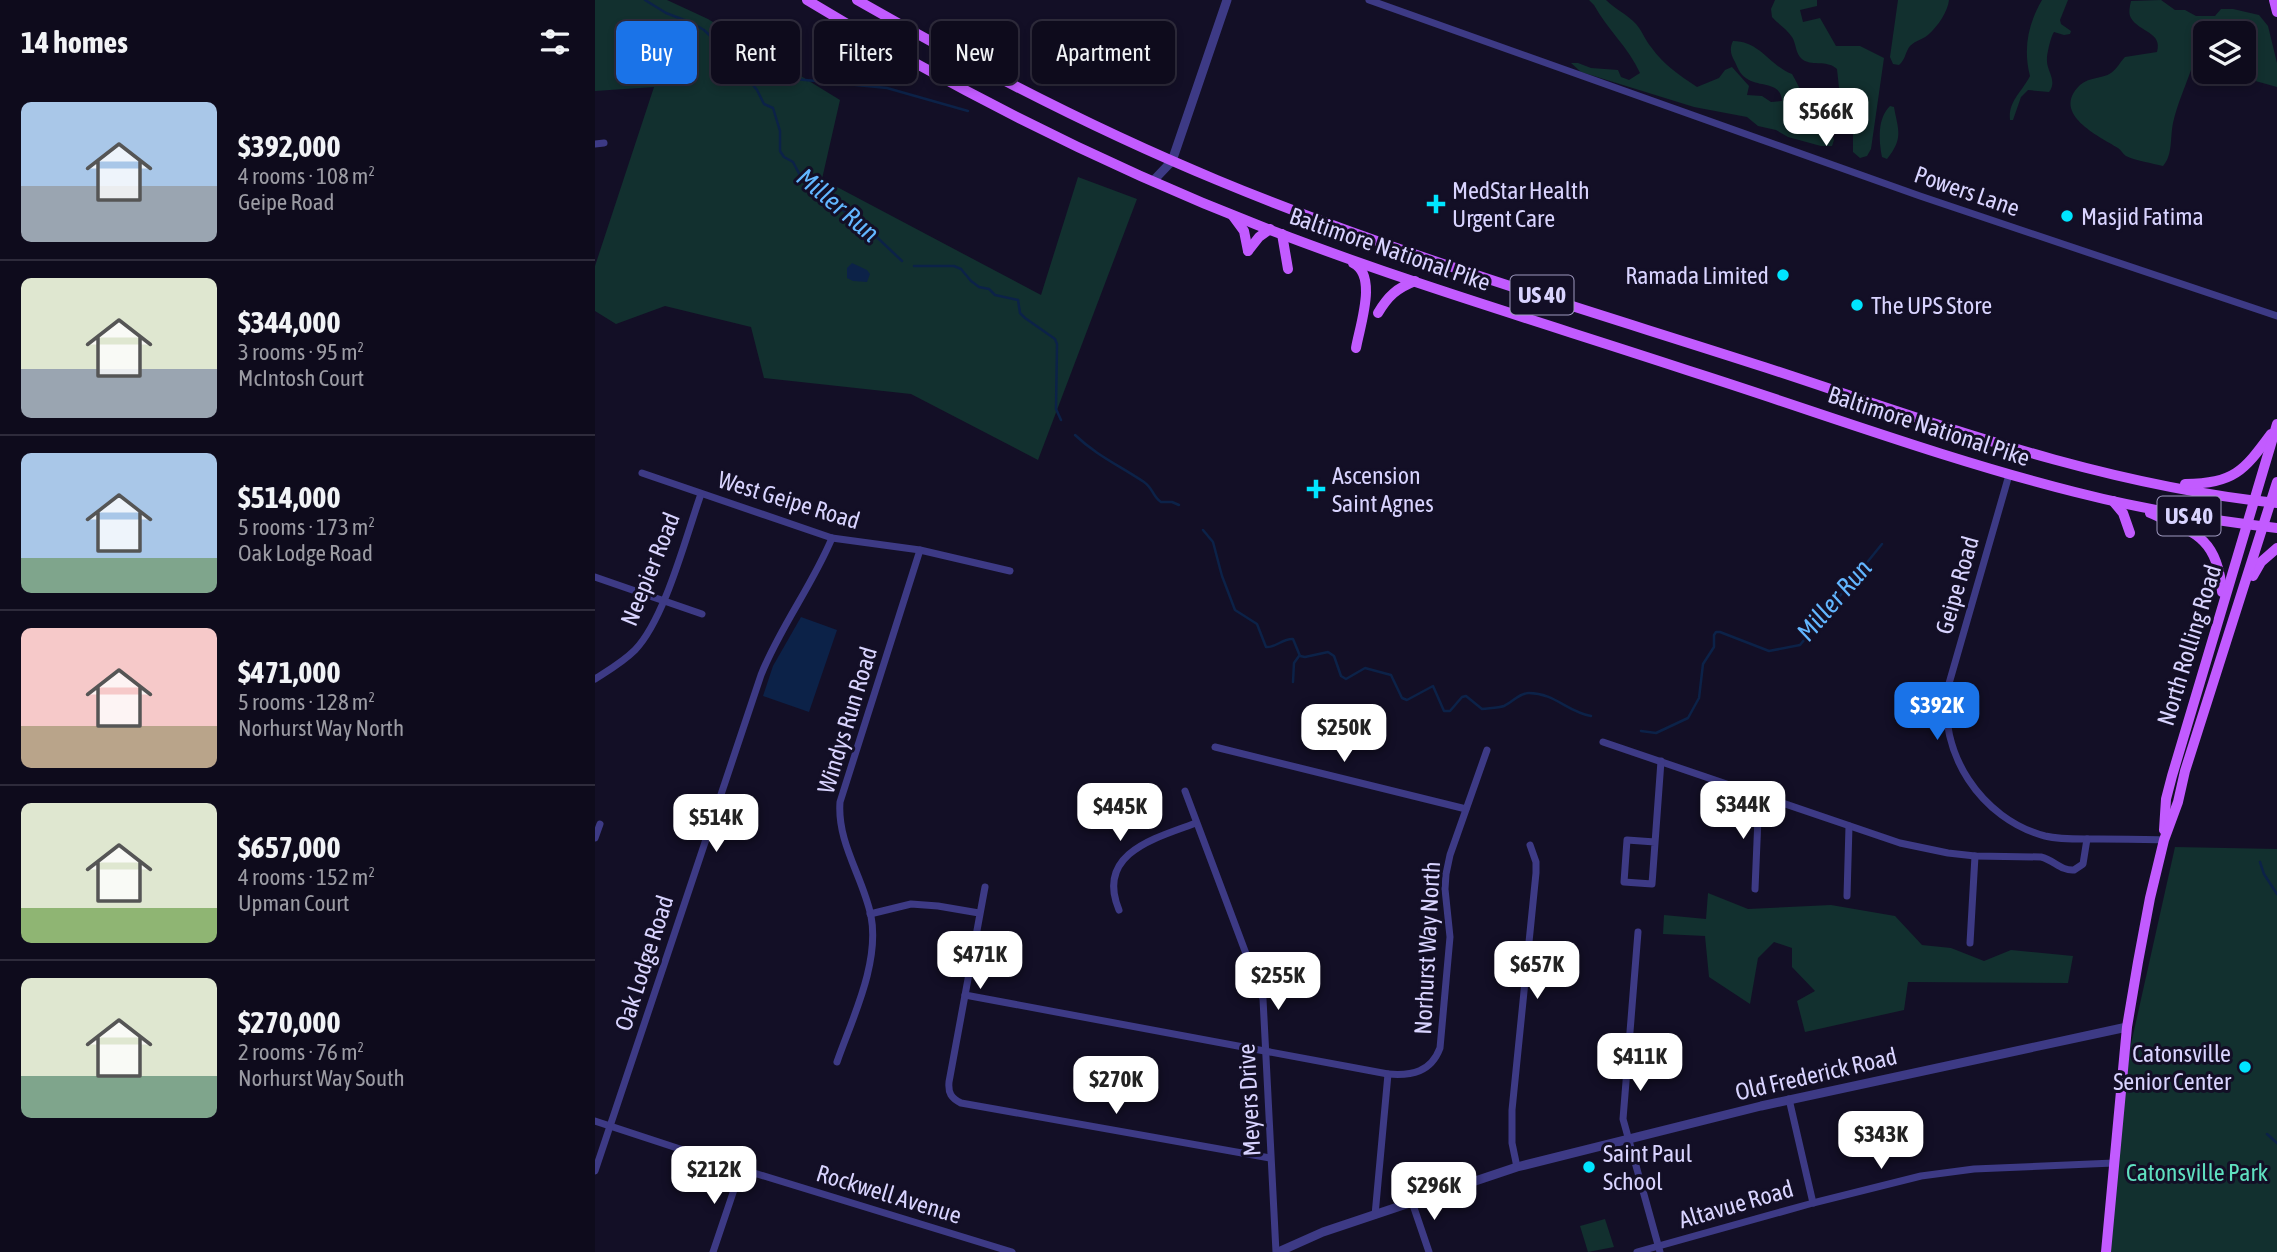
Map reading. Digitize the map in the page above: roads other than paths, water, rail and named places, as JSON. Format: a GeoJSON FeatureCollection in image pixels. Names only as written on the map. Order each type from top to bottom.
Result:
{"type":"FeatureCollection","features":[{"type":"Feature","properties":{"kind":"main road","name":"Baltimore National Pike"},"geometry":{"type":"LineString","coordinates":[[807,0],[906,59],[984,101],[1153,181],[1331,252],[2009,475],[2131,505],[2277,527]]}},
{"type":"Feature","properties":{"kind":"main road","name":"Baltimore National Pike"},"geometry":{"type":"LineString","coordinates":[[857,0],[990,74],[1172,161],[1264,199],[1396,247],[1987,440],[2079,467],[2155,485],[2274,503]]}},
{"type":"Feature","properties":{"kind":"main road"},"geometry":{"type":"LineString","coordinates":[[2274,0],[2277,12]]}},
{"type":"Feature","properties":{"kind":"main road"},"geometry":{"type":"LineString","coordinates":[[1231,214],[1244,232],[1248,251],[1259,237],[1270,229]]}},
{"type":"Feature","properties":{"kind":"main road"},"geometry":{"type":"LineString","coordinates":[[1282,234],[1288,269]]}},
{"type":"Feature","properties":{"kind":"main road"},"geometry":{"type":"LineString","coordinates":[[1331,252],[1360,266],[1366,278],[1356,348]]}},
{"type":"Feature","properties":{"kind":"main road"},"geometry":{"type":"LineString","coordinates":[[1378,313],[1391,294],[1415,281]]}},
{"type":"Feature","properties":{"kind":"main road"},"geometry":{"type":"LineString","coordinates":[[2155,485],[2211,484],[2226,480],[2247,464],[2277,425]]}},
{"type":"Feature","properties":{"kind":"main road","name":"North Rolling Road"},"geometry":{"type":"LineString","coordinates":[[2164,840],[2166,799],[2277,425]]}},
{"type":"Feature","properties":{"kind":"main road","name":"North Rolling Road"},"geometry":{"type":"LineString","coordinates":[[2106,1252],[2127,1027],[2150,898],[2188,760],[2263,526],[2274,503],[2277,482]]}},
{"type":"Feature","properties":{"kind":"main road"},"geometry":{"type":"LineString","coordinates":[[2113,501],[2123,513],[2130,533]]}},
{"type":"Feature","properties":{"kind":"main road"},"geometry":{"type":"LineString","coordinates":[[2131,505],[2182,526],[2206,542],[2219,565],[2223,600]]}},
{"type":"Feature","properties":{"kind":"main road"},"geometry":{"type":"LineString","coordinates":[[2236,614],[2260,562],[2277,548]]}},
{"type":"Feature","properties":{"kind":"street"},"geometry":{"type":"LineString","coordinates":[[1153,181],[1172,161],[1227,0]]}},
{"type":"Feature","properties":{"kind":"street","name":"Powers Lane"},"geometry":{"type":"LineString","coordinates":[[1369,0],[1920,196],[2277,316]]}},
{"type":"Feature","properties":{"kind":"street"},"geometry":{"type":"LineString","coordinates":[[595,144],[604,143]]}},
{"type":"Feature","properties":{"kind":"street","name":"West Geipe Road"},"geometry":{"type":"LineString","coordinates":[[642,473],[832,538],[920,550],[1010,570]]}},
{"type":"Feature","properties":{"kind":"street","name":"Geipe Road"},"geometry":{"type":"LineString","coordinates":[[2009,475],[1948,687],[1946,699],[1950,740],[1957,758],[1970,782],[1988,804],[2030,831],[2047,836],[2087,839],[2164,840]]}},
{"type":"Feature","properties":{"kind":"street","name":"Neepier Road"},"geometry":{"type":"LineString","coordinates":[[595,680],[636,648],[648,633],[663,601],[701,494]]}},
{"type":"Feature","properties":{"kind":"street","name":"Oak Lodge Road"},"geometry":{"type":"LineString","coordinates":[[595,1171],[761,675],[770,652],[816,574],[832,538]]}},
{"type":"Feature","properties":{"kind":"street","name":"Windys Run Road"},"geometry":{"type":"LineString","coordinates":[[837,1062],[871,961],[873,937],[870,914],[843,837],[840,802],[920,550]]}},
{"type":"Feature","properties":{"kind":"street"},"geometry":{"type":"LineString","coordinates":[[595,577],[702,614]]}},
{"type":"Feature","properties":{"kind":"street"},"geometry":{"type":"LineString","coordinates":[[1603,741],[1900,843],[1948,853],[2041,857],[2063,869],[2074,870],[2083,864],[2087,839]]}},
{"type":"Feature","properties":{"kind":"street"},"geometry":{"type":"LineString","coordinates":[[1215,747],[1466,809]]}},
{"type":"Feature","properties":{"kind":"street","name":"Norhurst Way North"},"geometry":{"type":"LineString","coordinates":[[1265,1051],[1388,1074],[1417,1073],[1432,1062],[1440,1048],[1450,937],[1446,874],[1487,750]]}},
{"type":"Feature","properties":{"kind":"street"},"geometry":{"type":"LineString","coordinates":[[1655,842],[1627,840],[1624,882],[1652,884],[1661,761]]}},
{"type":"Feature","properties":{"kind":"street","name":"Meyers Drive"},"geometry":{"type":"LineString","coordinates":[[1185,792],[1263,999],[1277,1252]]}},
{"type":"Feature","properties":{"kind":"street"},"geometry":{"type":"LineString","coordinates":[[1755,889],[1759,794]]}},
{"type":"Feature","properties":{"kind":"street"},"geometry":{"type":"LineString","coordinates":[[1119,910],[1115,901],[1114,884],[1126,856],[1146,842],[1196,823]]}},
{"type":"Feature","properties":{"kind":"street"},"geometry":{"type":"LineString","coordinates":[[595,838],[600,824]]}},
{"type":"Feature","properties":{"kind":"street"},"geometry":{"type":"LineString","coordinates":[[1847,897],[1849,826]]}},
{"type":"Feature","properties":{"kind":"street"},"geometry":{"type":"LineString","coordinates":[[1517,1167],[1512,1143],[1512,1110],[1536,873],[1536,862],[1530,845]]}},
{"type":"Feature","properties":{"kind":"street"},"geometry":{"type":"LineString","coordinates":[[1970,943],[1975,856]]}},
{"type":"Feature","properties":{"kind":"street"},"geometry":{"type":"LineString","coordinates":[[985,887],[949,1082],[950,1096],[961,1103],[1270,1158]]}},
{"type":"Feature","properties":{"kind":"street"},"geometry":{"type":"LineString","coordinates":[[870,914],[911,904],[979,913]]}},
{"type":"Feature","properties":{"kind":"street"},"geometry":{"type":"LineString","coordinates":[[1638,932],[1623,1119],[1659,1249]]}},
{"type":"Feature","properties":{"kind":"street"},"geometry":{"type":"LineString","coordinates":[[965,995],[1265,1051]]}},
{"type":"Feature","properties":{"kind":"street","name":"Old Frederick Road"},"geometry":{"type":"LineString","coordinates":[[1277,1252],[1323,1232],[1517,1167],[1789,1099],[2127,1027]]}},
{"type":"Feature","properties":{"kind":"street"},"geometry":{"type":"LineString","coordinates":[[1375,1215],[1388,1074]]}},
{"type":"Feature","properties":{"kind":"street"},"geometry":{"type":"LineString","coordinates":[[1789,1099],[1813,1203]]}},
{"type":"Feature","properties":{"kind":"street","name":"Rockwell Avenue"},"geometry":{"type":"LineString","coordinates":[[595,1121],[1012,1252]]}},
{"type":"Feature","properties":{"kind":"street","name":"Altavue Road"},"geometry":{"type":"LineString","coordinates":[[1637,1252],[1659,1249],[1882,1185],[1949,1171],[2114,1163]]}},
{"type":"Feature","properties":{"kind":"street"},"geometry":{"type":"LineString","coordinates":[[713,1252],[741,1169]]}},
{"type":"Feature","properties":{"kind":"street"},"geometry":{"type":"LineString","coordinates":[[1412,1202],[1429,1252]]}},
{"type":"Feature","properties":{"kind":"water"},"geometry":{"type":"Polygon","coordinates":[[[852,263],[867,270],[870,274],[867,282],[847,278],[847,268],[852,263]]]}},
{"type":"Feature","properties":{"kind":"water"},"geometry":{"type":"Polygon","coordinates":[[[801,617],[837,630],[809,712],[763,696],[773,666],[801,617]]]}},
{"type":"Feature","properties":{"kind":"waterway","name":"Miller Run"},"geometry":{"type":"LineString","coordinates":[[645,0],[704,30],[724,49],[757,90],[764,104],[773,108],[780,131],[780,151],[793,162],[802,179],[864,225],[902,261]]}},
{"type":"Feature","properties":{"kind":"waterway"},"geometry":{"type":"LineString","coordinates":[[800,79],[887,88],[968,111]]}},
{"type":"Feature","properties":{"kind":"waterway","name":"Miller Run"},"geometry":{"type":"LineString","coordinates":[[914,266],[954,266],[961,269],[979,287],[989,289],[995,295],[1018,300],[1020,313],[1055,339],[1057,344],[1056,409],[1061,420]]}},
{"type":"Feature","properties":{"kind":"waterway","name":"Miller Run"},"geometry":{"type":"LineString","coordinates":[[1075,435],[1144,482],[1161,502],[1179,505]]}},
{"type":"Feature","properties":{"kind":"waterway","name":"Miller Run"},"geometry":{"type":"LineString","coordinates":[[1203,530],[1213,542],[1235,610],[1257,624],[1266,647],[1293,639],[1300,656],[1328,652],[1334,656],[1341,676],[1346,679],[1365,668],[1391,675],[1402,698],[1407,700],[1433,686],[1444,711],[1450,711],[1466,696],[1482,709],[1504,706],[1529,693],[1546,696],[1591,716]]}},
{"type":"Feature","properties":{"kind":"waterway","name":"Miller Run"},"geometry":{"type":"LineString","coordinates":[[1641,731],[1656,733],[1688,718],[1699,698],[1703,664],[1714,647],[1716,632],[1769,651],[1800,645],[1882,544]]}},
{"type":"Feature","properties":{"kind":"waterway"},"geometry":{"type":"LineString","coordinates":[[1293,682],[1294,663],[1299,656]]}},
{"type":"Feature","properties":{"kind":"waterway"},"geometry":{"type":"LineString","coordinates":[[2260,862],[2277,894]]}},
{"type":"Feature","properties":{"kind":"waterway"},"geometry":{"type":"LineString","coordinates":[[2267,1134],[2277,1143]]}},
{"type":"Feature","properties":{"kind":"place","name":"MedStar Health Urgent Care"},"geometry":{"type":"Point","coordinates":[1436,204]}},
{"type":"Feature","properties":{"kind":"place","name":"Masjid Fatima"},"geometry":{"type":"Point","coordinates":[2067,216]}},
{"type":"Feature","properties":{"kind":"place","name":"Ramada Limited"},"geometry":{"type":"Point","coordinates":[1783,275]}},
{"type":"Feature","properties":{"kind":"place","name":"The UPS Store"},"geometry":{"type":"Point","coordinates":[1857,305]}},
{"type":"Feature","properties":{"kind":"place","name":"Ascension Saint Agnes"},"geometry":{"type":"Point","coordinates":[1316,489]}},
{"type":"Feature","properties":{"kind":"place","name":"Catonsville Senior Center"},"geometry":{"type":"Point","coordinates":[2245,1067]}},
{"type":"Feature","properties":{"kind":"place","name":"Saint Paul School"},"geometry":{"type":"Point","coordinates":[1589,1167]}},
{"type":"Feature","properties":{"kind":"park label","name":"Catonsville Park"},"geometry":{"type":"Point","coordinates":[2197,1172]}}]}
